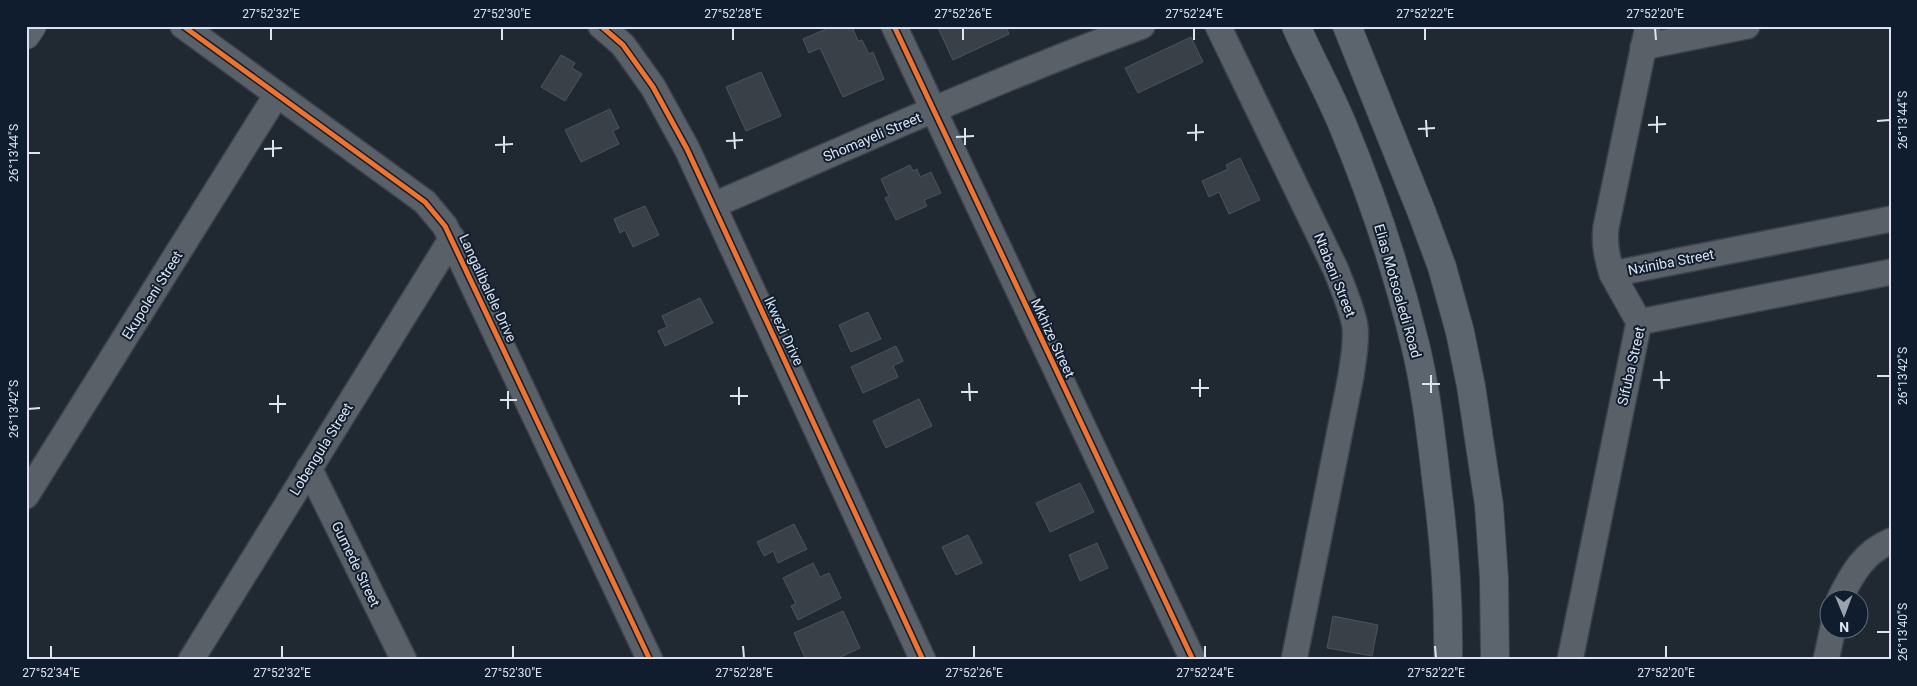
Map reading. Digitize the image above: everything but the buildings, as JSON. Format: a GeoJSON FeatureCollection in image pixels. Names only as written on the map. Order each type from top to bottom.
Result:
{"type":"FeatureCollection","features":[{"type":"Feature","properties":{"kind":"main road"},"geometry":{"type":"LineString","coordinates":[[26,36],[32,26]]}},
{"type":"Feature","properties":{"kind":"main road","name":"Elias Motsoaledi Road"},"geometry":{"type":"LineString","coordinates":[[1296,26],[1342,125],[1374,209],[1416,346],[1430,426],[1444,543],[1447,586],[1448,660]]}},
{"type":"Feature","properties":{"kind":"main road"},"geometry":{"type":"LineString","coordinates":[[1347,26],[1442,267],[1460,332],[1471,386],[1489,505],[1494,578],[1495,660]]}},
{"type":"Feature","properties":{"kind":"street","name":"Langalibalele Drive"},"geometry":{"type":"LineString","coordinates":[[183,26],[425,202],[441,220],[452,238],[650,660]]}},
{"type":"Feature","properties":{"kind":"street","name":"Ikwezi Drive"},"geometry":{"type":"LineString","coordinates":[[601,26],[623,45],[653,87],[687,149],[714,205],[917,658]]}},
{"type":"Feature","properties":{"kind":"street","name":"Mkhize Street"},"geometry":{"type":"LineString","coordinates":[[894,26],[1193,660]]}},
{"type":"Feature","properties":{"kind":"street","name":"Shomayeli Street"},"geometry":{"type":"LineString","coordinates":[[714,205],[933,111],[1103,40],[1142,26]]}},
{"type":"Feature","properties":{"kind":"street","name":"Ntabeni Street"},"geometry":{"type":"LineString","coordinates":[[1218,26],[1336,270],[1349,302],[1355,327],[1355,346],[1351,376],[1294,660]]}},
{"type":"Feature","properties":{"kind":"street"},"geometry":{"type":"LineString","coordinates":[[1645,37],[1747,26]]}},
{"type":"Feature","properties":{"kind":"street","name":"Nxiniba Street"},"geometry":{"type":"LineString","coordinates":[[1645,37],[1604,241],[1612,274],[1891,220]]}},
{"type":"Feature","properties":{"kind":"street","name":"Ekupoleni Street"},"geometry":{"type":"LineString","coordinates":[[26,496],[277,94]]}},
{"type":"Feature","properties":{"kind":"street","name":"Lobengula Street"},"geometry":{"type":"LineString","coordinates":[[191,660],[452,238]]}},
{"type":"Feature","properties":{"kind":"street","name":"Sifuba Street"},"geometry":{"type":"LineString","coordinates":[[1570,660],[1638,322],[1891,272]]}},
{"type":"Feature","properties":{"kind":"street"},"geometry":{"type":"LineString","coordinates":[[1612,274],[1638,322]]}},
{"type":"Feature","properties":{"kind":"street","name":"Gumede Street"},"geometry":{"type":"LineString","coordinates":[[309,468],[404,660]]}},
{"type":"Feature","properties":{"kind":"street"},"geometry":{"type":"LineString","coordinates":[[1845,588],[1871,551],[1890,541]]}},
{"type":"Feature","properties":{"kind":"street"},"geometry":{"type":"LineString","coordinates":[[1826,660],[1831,638]]}},
{"type":"Feature","properties":{"kind":"cycle path"},"geometry":{"type":"LineString","coordinates":[[183,26],[425,202],[445,226],[650,660]]}},
{"type":"Feature","properties":{"kind":"cycle path"},"geometry":{"type":"LineString","coordinates":[[601,26],[623,45],[653,87],[687,149],[923,660]]}},
{"type":"Feature","properties":{"kind":"cycle path"},"geometry":{"type":"LineString","coordinates":[[894,26],[1193,660]]}}]}
